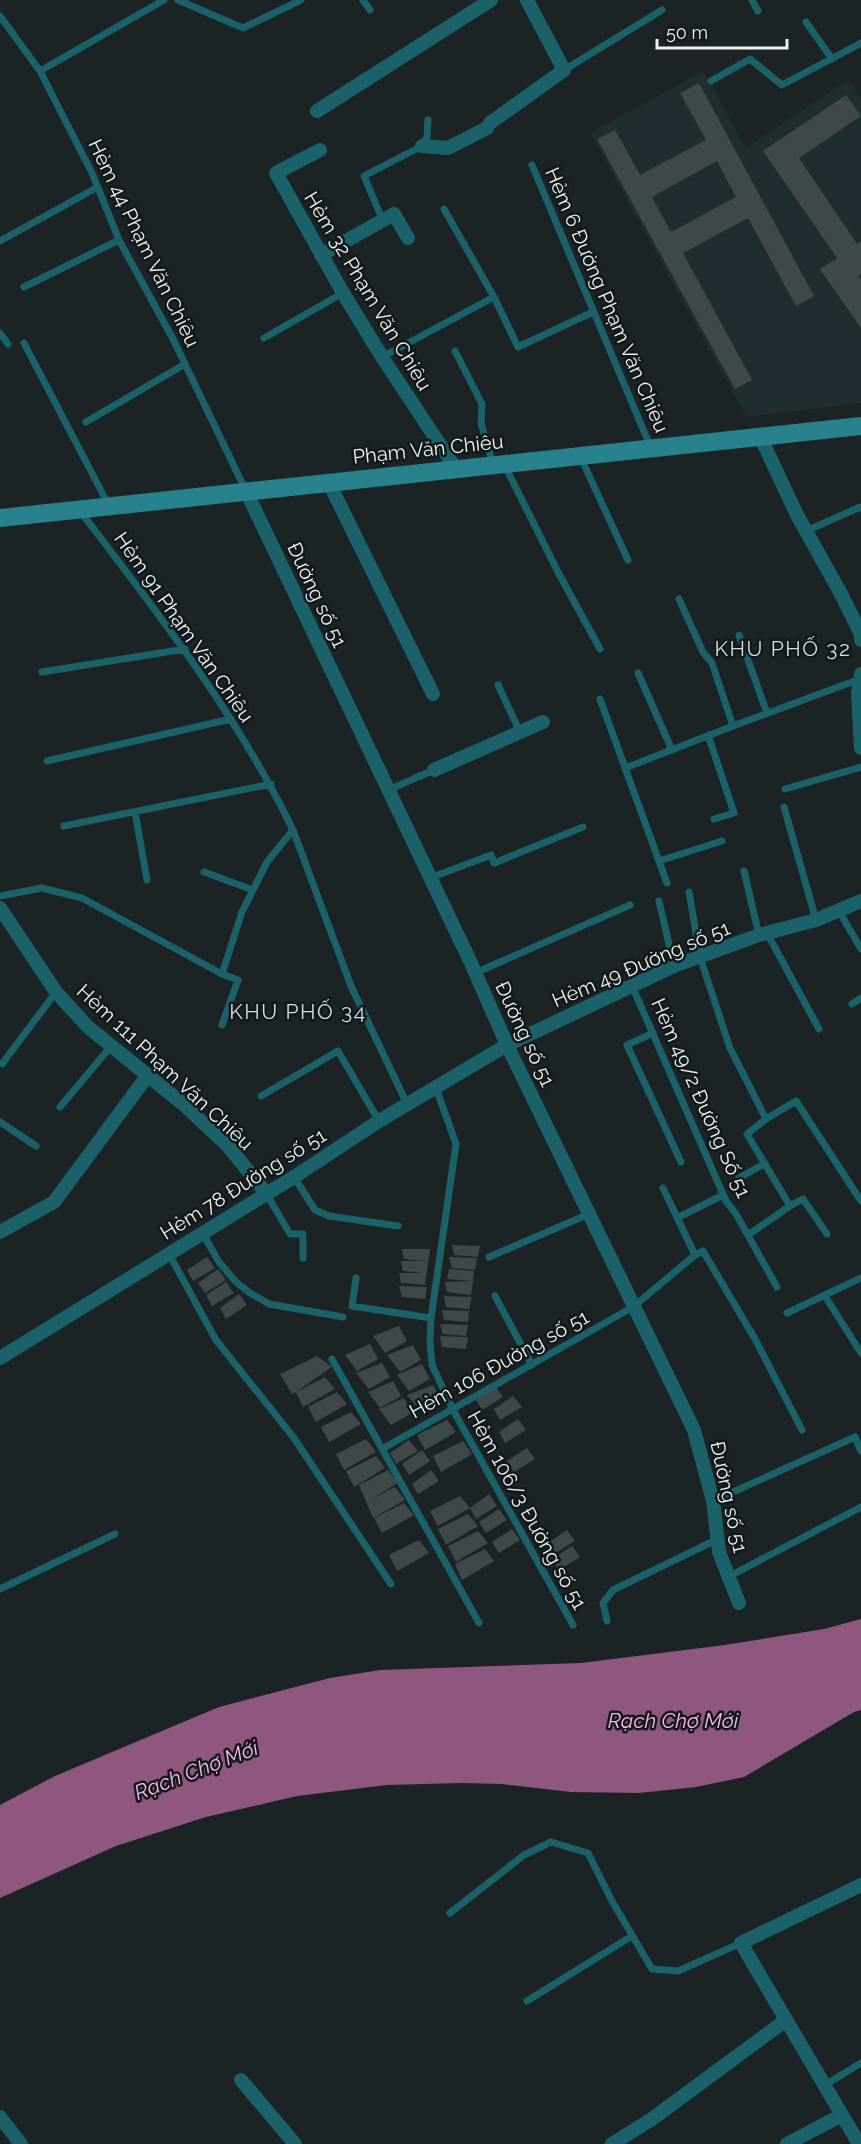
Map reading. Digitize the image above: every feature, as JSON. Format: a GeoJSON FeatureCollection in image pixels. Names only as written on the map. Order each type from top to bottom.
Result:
{"type":"FeatureCollection","features":[{"type":"Feature","properties":{"kind":"main road","name":"Phạm Văn Chiêu"},"geometry":{"type":"LineString","coordinates":[[0,518],[861,426]]}},
{"type":"Feature","properties":{"kind":"street"},"geometry":{"type":"LineString","coordinates":[[317,111],[491,0]]}},
{"type":"Feature","properties":{"kind":"street"},"geometry":{"type":"LineString","coordinates":[[422,146],[448,148],[488,126],[564,70],[527,0]]}},
{"type":"Feature","properties":{"kind":"street","name":"Hẻm 32 Phạm Văn Chiêu"},"geometry":{"type":"LineString","coordinates":[[320,150],[276,173],[343,293],[456,469]]}},
{"type":"Feature","properties":{"kind":"street"},"geometry":{"type":"LineString","coordinates":[[321,255],[394,214],[408,238]]}},
{"type":"Feature","properties":{"kind":"street"},"geometry":{"type":"LineString","coordinates":[[760,436],[806,531],[858,622],[861,640]]}},
{"type":"Feature","properties":{"kind":"street"},"geometry":{"type":"LineString","coordinates":[[329,483],[433,694]]}},
{"type":"Feature","properties":{"kind":"street","name":"Đường số 51"},"geometry":{"type":"LineString","coordinates":[[246,491],[507,1045],[694,1430],[713,1501],[719,1552],[739,1603]]}},
{"type":"Feature","properties":{"kind":"street"},"geometry":{"type":"LineString","coordinates":[[861,676],[858,693],[861,748]]}},
{"type":"Feature","properties":{"kind":"street"},"geometry":{"type":"LineString","coordinates":[[434,770],[543,722]]}},
{"type":"Feature","properties":{"kind":"street","name":"Hẻm 49 Đường số 51"},"geometry":{"type":"LineString","coordinates":[[507,1045],[674,966],[763,934],[816,920],[861,902]]}},
{"type":"Feature","properties":{"kind":"street","name":"Hẻm 111 Phạm Văn Chiêu"},"geometry":{"type":"LineString","coordinates":[[0,908],[56,992],[88,1027],[183,1104],[228,1146],[266,1193]]}},
{"type":"Feature","properties":{"kind":"street","name":"Hẻm 78 Đường số 51"},"geometry":{"type":"LineString","coordinates":[[0,1358],[507,1045]]}},
{"type":"Feature","properties":{"kind":"street"},"geometry":{"type":"LineString","coordinates":[[0,1232],[54,1202],[148,1075]]}},
{"type":"Feature","properties":{"kind":"street"},"geometry":{"type":"LineString","coordinates":[[859,2144],[741,1943],[861,1885]]}},
{"type":"Feature","properties":{"kind":"street"},"geometry":{"type":"LineString","coordinates":[[612,2144],[652,2119],[786,2020]]}},
{"type":"Feature","properties":{"kind":"street"},"geometry":{"type":"LineString","coordinates":[[241,2080],[295,2144]]}},
{"type":"Feature","properties":{"kind":"street"},"geometry":{"type":"LineString","coordinates":[[787,2144],[842,2115]]}},
{"type":"Feature","properties":{"kind":"street"},"geometry":{"type":"LineString","coordinates":[[0,2117],[21,2144]]}},
{"type":"Feature","properties":{"kind":"lane"},"geometry":{"type":"LineString","coordinates":[[40,71],[164,0]]}},
{"type":"Feature","properties":{"kind":"lane"},"geometry":{"type":"LineString","coordinates":[[178,0],[243,27],[301,0]]}},
{"type":"Feature","properties":{"kind":"lane"},"geometry":{"type":"LineString","coordinates":[[363,0],[370,10]]}},
{"type":"Feature","properties":{"kind":"lane"},"geometry":{"type":"LineString","coordinates":[[752,0],[758,11]]}},
{"type":"Feature","properties":{"kind":"lane"},"geometry":{"type":"LineString","coordinates":[[564,70],[662,10]]}},
{"type":"Feature","properties":{"kind":"lane","name":"Hẻm 44 Phạm Văn Chiêu"},"geometry":{"type":"LineString","coordinates":[[0,16],[40,71],[92,174],[119,240],[185,364],[246,491]]}},
{"type":"Feature","properties":{"kind":"lane"},"geometry":{"type":"LineString","coordinates":[[806,22],[832,58]]}},
{"type":"Feature","properties":{"kind":"lane"},"geometry":{"type":"LineString","coordinates":[[711,81],[750,58],[782,85],[861,43]]}},
{"type":"Feature","properties":{"kind":"lane"},"geometry":{"type":"LineString","coordinates":[[383,220],[364,176],[422,146],[427,137],[428,120]]}},
{"type":"Feature","properties":{"kind":"lane","name":"Hẻm 6 Đường Phạm Văn Chiêu"},"geometry":{"type":"LineString","coordinates":[[532,165],[651,448]]}},
{"type":"Feature","properties":{"kind":"lane"},"geometry":{"type":"LineString","coordinates":[[0,241],[96,188]]}},
{"type":"Feature","properties":{"kind":"lane"},"geometry":{"type":"LineString","coordinates":[[444,209],[494,297],[518,347],[593,312]]}},
{"type":"Feature","properties":{"kind":"lane"},"geometry":{"type":"LineString","coordinates":[[24,286],[119,240]]}},
{"type":"Feature","properties":{"kind":"lane"},"geometry":{"type":"LineString","coordinates":[[264,338],[343,293]]}},
{"type":"Feature","properties":{"kind":"lane"},"geometry":{"type":"LineString","coordinates":[[382,357],[494,297]]}},
{"type":"Feature","properties":{"kind":"lane"},"geometry":{"type":"LineString","coordinates":[[0,333],[8,344]]}},
{"type":"Feature","properties":{"kind":"lane"},"geometry":{"type":"LineString","coordinates":[[24,343],[109,506]]}},
{"type":"Feature","properties":{"kind":"lane"},"geometry":{"type":"LineString","coordinates":[[455,351],[482,404],[480,423],[498,464],[600,649]]}},
{"type":"Feature","properties":{"kind":"lane"},"geometry":{"type":"LineString","coordinates":[[86,422],[185,364]]}},
{"type":"Feature","properties":{"kind":"lane"},"geometry":{"type":"LineString","coordinates":[[580,456],[627,560]]}},
{"type":"Feature","properties":{"kind":"lane"},"geometry":{"type":"LineString","coordinates":[[806,531],[861,508]]}},
{"type":"Feature","properties":{"kind":"lane","name":"Hẻm 91 Phạm Văn Chiêu"},"geometry":{"type":"LineString","coordinates":[[79,509],[184,648],[271,784],[293,830],[351,986],[408,1106]]}},
{"type":"Feature","properties":{"kind":"lane"},"geometry":{"type":"LineString","coordinates":[[679,599],[703,652],[712,663],[733,726]]}},
{"type":"Feature","properties":{"kind":"lane"},"geometry":{"type":"LineString","coordinates":[[740,635],[767,713]]}},
{"type":"Feature","properties":{"kind":"lane"},"geometry":{"type":"LineString","coordinates":[[42,672],[184,648]]}},
{"type":"Feature","properties":{"kind":"lane"},"geometry":{"type":"LineString","coordinates":[[638,673],[672,750]]}},
{"type":"Feature","properties":{"kind":"lane"},"geometry":{"type":"LineString","coordinates":[[626,768],[861,676]]}},
{"type":"Feature","properties":{"kind":"lane"},"geometry":{"type":"LineString","coordinates":[[498,685],[519,732]]}},
{"type":"Feature","properties":{"kind":"lane"},"geometry":{"type":"LineString","coordinates":[[600,699],[667,883]]}},
{"type":"Feature","properties":{"kind":"lane"},"geometry":{"type":"LineString","coordinates":[[47,761],[231,719]]}},
{"type":"Feature","properties":{"kind":"lane"},"geometry":{"type":"LineString","coordinates":[[708,735],[734,813],[714,819]]}},
{"type":"Feature","properties":{"kind":"lane"},"geometry":{"type":"LineString","coordinates":[[785,789],[861,767]]}},
{"type":"Feature","properties":{"kind":"lane"},"geometry":{"type":"LineString","coordinates":[[388,790],[434,770]]}},
{"type":"Feature","properties":{"kind":"lane"},"geometry":{"type":"LineString","coordinates":[[64,826],[271,784]]}},
{"type":"Feature","properties":{"kind":"lane"},"geometry":{"type":"LineString","coordinates":[[784,807],[816,920]]}},
{"type":"Feature","properties":{"kind":"lane"},"geometry":{"type":"LineString","coordinates":[[135,812],[147,880]]}},
{"type":"Feature","properties":{"kind":"lane"},"geometry":{"type":"LineString","coordinates":[[430,878],[491,855],[494,863],[583,827]]}},
{"type":"Feature","properties":{"kind":"lane"},"geometry":{"type":"LineString","coordinates":[[222,974],[242,912],[267,861],[293,830]]}},
{"type":"Feature","properties":{"kind":"lane"},"geometry":{"type":"LineString","coordinates":[[659,861],[722,841]]}},
{"type":"Feature","properties":{"kind":"lane"},"geometry":{"type":"LineString","coordinates":[[744,871],[763,934],[819,1029]]}},
{"type":"Feature","properties":{"kind":"lane"},"geometry":{"type":"LineString","coordinates":[[204,872],[253,890]]}},
{"type":"Feature","properties":{"kind":"lane"},"geometry":{"type":"LineString","coordinates":[[0,896],[42,888],[82,898],[222,974],[238,980],[222,1025]]}},
{"type":"Feature","properties":{"kind":"lane"},"geometry":{"type":"LineString","coordinates":[[689,892],[700,957],[730,1048],[766,1119]]}},
{"type":"Feature","properties":{"kind":"lane"},"geometry":{"type":"LineString","coordinates":[[659,901],[674,966]]}},
{"type":"Feature","properties":{"kind":"lane"},"geometry":{"type":"LineString","coordinates":[[475,973],[630,905]]}},
{"type":"Feature","properties":{"kind":"lane"},"geometry":{"type":"LineString","coordinates":[[839,911],[861,949]]}},
{"type":"Feature","properties":{"kind":"lane","name":"Hẻm 49/2 Đường Số 51"},"geometry":{"type":"LineString","coordinates":[[632,986],[723,1195],[748,1234],[777,1287]]}},
{"type":"Feature","properties":{"kind":"lane"},"geometry":{"type":"LineString","coordinates":[[2,1064],[56,992]]}},
{"type":"Feature","properties":{"kind":"lane"},"geometry":{"type":"LineString","coordinates":[[852,1004],[861,998]]}},
{"type":"Feature","properties":{"kind":"lane"},"geometry":{"type":"LineString","coordinates":[[653,1033],[627,1045],[681,1162]]}},
{"type":"Feature","properties":{"kind":"lane"},"geometry":{"type":"LineString","coordinates":[[60,1107],[112,1045]]}},
{"type":"Feature","properties":{"kind":"lane"},"geometry":{"type":"LineString","coordinates":[[261,1096],[338,1051],[379,1122]]}},
{"type":"Feature","properties":{"kind":"lane","name":"Hẻm 106/3 Đường số 51"},"geometry":{"type":"LineString","coordinates":[[436,1088],[456,1144],[431,1318],[432,1365],[453,1410],[573,1625]]}},
{"type":"Feature","properties":{"kind":"lane"},"geometry":{"type":"LineString","coordinates":[[790,1206],[747,1134],[766,1119],[796,1101],[861,1201]]}},
{"type":"Feature","properties":{"kind":"lane"},"geometry":{"type":"LineString","coordinates":[[0,1122],[36,1146]]}},
{"type":"Feature","properties":{"kind":"lane"},"geometry":{"type":"LineString","coordinates":[[739,1178],[764,1164]]}},
{"type":"Feature","properties":{"kind":"lane"},"geometry":{"type":"LineString","coordinates":[[294,1177],[315,1210],[329,1216],[398,1226]]}},
{"type":"Feature","properties":{"kind":"lane"},"geometry":{"type":"LineString","coordinates":[[663,1188],[695,1256],[703,1251],[755,1339],[802,1430]]}},
{"type":"Feature","properties":{"kind":"lane"},"geometry":{"type":"LineString","coordinates":[[266,1193],[290,1234],[303,1234],[303,1258]]}},
{"type":"Feature","properties":{"kind":"lane"},"geometry":{"type":"LineString","coordinates":[[677,1218],[723,1195]]}},
{"type":"Feature","properties":{"kind":"lane"},"geometry":{"type":"LineString","coordinates":[[748,1234],[803,1199],[827,1234]]}},
{"type":"Feature","properties":{"kind":"lane"},"geometry":{"type":"LineString","coordinates":[[489,1257],[589,1214]]}},
{"type":"Feature","properties":{"kind":"lane"},"geometry":{"type":"LineString","coordinates":[[203,1234],[219,1262],[236,1282],[250,1293],[269,1304],[331,1317],[343,1317]]}},
{"type":"Feature","properties":{"kind":"lane"},"geometry":{"type":"LineString","coordinates":[[168,1254],[216,1340],[294,1438],[391,1584]]}},
{"type":"Feature","properties":{"kind":"lane","name":"Hẻm 106 Đường số 51"},"geometry":{"type":"LineString","coordinates":[[382,1449],[633,1307],[695,1256]]}},
{"type":"Feature","properties":{"kind":"lane"},"geometry":{"type":"LineString","coordinates":[[356,1278],[352,1306],[431,1318]]}},
{"type":"Feature","properties":{"kind":"lane"},"geometry":{"type":"LineString","coordinates":[[787,1313],[861,1278]]}},
{"type":"Feature","properties":{"kind":"lane"},"geometry":{"type":"LineString","coordinates":[[495,1296],[532,1365]]}},
{"type":"Feature","properties":{"kind":"lane"},"geometry":{"type":"LineString","coordinates":[[825,1296],[861,1353]]}},
{"type":"Feature","properties":{"kind":"lane"},"geometry":{"type":"LineString","coordinates":[[332,1359],[479,1623]]}},
{"type":"Feature","properties":{"kind":"lane"},"geometry":{"type":"LineString","coordinates":[[713,1501],[855,1437],[861,1451]]}},
{"type":"Feature","properties":{"kind":"lane"},"geometry":{"type":"LineString","coordinates":[[728,1576],[861,1507]]}},
{"type":"Feature","properties":{"kind":"lane"},"geometry":{"type":"LineString","coordinates":[[0,1589],[115,1534]]}},
{"type":"Feature","properties":{"kind":"lane"},"geometry":{"type":"LineString","coordinates":[[607,1621],[603,1603],[613,1590],[718,1539]]}},
{"type":"Feature","properties":{"kind":"lane"},"geometry":{"type":"LineString","coordinates":[[450,1913],[524,1855],[551,1842],[588,1853],[612,1902],[652,1969],[678,1971],[741,1943]]}},
{"type":"Feature","properties":{"kind":"lane"},"geometry":{"type":"LineString","coordinates":[[527,2001],[632,1935]]}},
{"type":"Feature","properties":{"kind":"lane"},"geometry":{"type":"LineString","coordinates":[[825,2085],[861,2063]]}},
{"type":"Feature","properties":{"kind":"shaded area"},"geometry":{"type":"Polygon","coordinates":[[[703,71],[746,148],[848,80],[861,99],[861,403],[746,417],[590,133],[703,71]]]}},
{"type":"Feature","properties":{"kind":"water","name":"Rạch Chợ Mới"},"geometry":{"type":"Polygon","coordinates":[[[861,1619],[861,1710],[744,1777],[696,1787],[639,1793],[571,1792],[502,1784],[462,1783],[387,1785],[297,1796],[206,1817],[116,1846],[0,1898],[0,1805],[55,1776],[219,1707],[330,1678],[380,1670],[581,1663],[725,1645],[824,1629],[861,1619]]]}},
{"type":"Feature","properties":{"kind":"building"},"geometry":{"type":"Polygon","coordinates":[[[699,83],[814,296],[796,306],[748,218],[683,253],[752,380],[735,389],[597,139],[615,130],[640,175],[706,140],[680,93],[699,83]],[[717,161],[652,197],[671,232],[736,197],[717,161]]]}},
{"type":"Feature","properties":{"kind":"building"},"geometry":{"type":"Polygon","coordinates":[[[846,95],[861,116],[799,158],[857,244],[861,241],[861,274],[858,276],[861,280],[861,328],[820,269],[837,258],[763,151],[846,95]]]}},
{"type":"Feature","properties":{"kind":"building"},"geometry":{"type":"Polygon","coordinates":[[[452,1245],[480,1246],[478,1257],[454,1255],[452,1245]]]}},
{"type":"Feature","properties":{"kind":"building"},"geometry":{"type":"Polygon","coordinates":[[[402,1249],[430,1249],[425,1285],[401,1283],[399,1273],[423,1273],[403,1271],[401,1261],[425,1261],[404,1259],[402,1249]]]}},
{"type":"Feature","properties":{"kind":"building"},"geometry":{"type":"Polygon","coordinates":[[[207,1257],[215,1268],[193,1281],[187,1270],[207,1257]]]}},
{"type":"Feature","properties":{"kind":"building"},"geometry":{"type":"Polygon","coordinates":[[[449,1257],[477,1258],[475,1270],[452,1268],[449,1257]]]}},
{"type":"Feature","properties":{"kind":"building"},"geometry":{"type":"Polygon","coordinates":[[[218,1269],[226,1280],[205,1293],[198,1283],[218,1269]]]}},
{"type":"Feature","properties":{"kind":"building"},"geometry":{"type":"Polygon","coordinates":[[[449,1269],[474,1271],[473,1281],[447,1279],[449,1269]]]}},
{"type":"Feature","properties":{"kind":"building"},"geometry":{"type":"Polygon","coordinates":[[[473,1281],[471,1295],[447,1292],[445,1282],[473,1281]]]}},
{"type":"Feature","properties":{"kind":"building"},"geometry":{"type":"Polygon","coordinates":[[[226,1282],[234,1293],[212,1306],[206,1295],[226,1282]]]}},
{"type":"Feature","properties":{"kind":"building"},"geometry":{"type":"Polygon","coordinates":[[[399,1286],[427,1287],[425,1299],[402,1297],[399,1286]]]}},
{"type":"Feature","properties":{"kind":"building"},"geometry":{"type":"Polygon","coordinates":[[[239,1294],[247,1305],[226,1319],[220,1308],[239,1294]]]}},
{"type":"Feature","properties":{"kind":"building"},"geometry":{"type":"Polygon","coordinates":[[[444,1296],[472,1297],[469,1309],[446,1307],[444,1296]]]}},
{"type":"Feature","properties":{"kind":"building"},"geometry":{"type":"Polygon","coordinates":[[[442,1310],[469,1311],[468,1322],[444,1320],[442,1310]]]}},
{"type":"Feature","properties":{"kind":"building"},"geometry":{"type":"Polygon","coordinates":[[[440,1324],[468,1325],[466,1336],[443,1334],[440,1324]]]}},
{"type":"Feature","properties":{"kind":"building"},"geometry":{"type":"Polygon","coordinates":[[[399,1326],[407,1341],[385,1353],[373,1336],[399,1326]]]}},
{"type":"Feature","properties":{"kind":"building"},"geometry":{"type":"Polygon","coordinates":[[[440,1336],[468,1337],[466,1349],[442,1347],[440,1336]]]}},
{"type":"Feature","properties":{"kind":"building"},"geometry":{"type":"Polygon","coordinates":[[[370,1344],[378,1359],[357,1371],[345,1355],[370,1344]]]}},
{"type":"Feature","properties":{"kind":"building"},"geometry":{"type":"Polygon","coordinates":[[[413,1345],[421,1360],[400,1372],[387,1355],[413,1345]]]}},
{"type":"Feature","properties":{"kind":"building"},"geometry":{"type":"Polygon","coordinates":[[[317,1356],[332,1367],[292,1394],[280,1374],[317,1356]]]}},
{"type":"Feature","properties":{"kind":"building"},"geometry":{"type":"Polygon","coordinates":[[[382,1363],[390,1377],[369,1389],[356,1373],[382,1363]]]}},
{"type":"Feature","properties":{"kind":"building"},"geometry":{"type":"Polygon","coordinates":[[[422,1364],[430,1379],[409,1391],[397,1375],[422,1364]]]}},
{"type":"Feature","properties":{"kind":"building"},"geometry":{"type":"Polygon","coordinates":[[[325,1377],[335,1389],[303,1407],[296,1392],[325,1377]]]}},
{"type":"Feature","properties":{"kind":"building"},"geometry":{"type":"Polygon","coordinates":[[[393,1381],[401,1396],[380,1408],[368,1392],[393,1381]]]}},
{"type":"Feature","properties":{"kind":"building"},"geometry":{"type":"Polygon","coordinates":[[[433,1385],[441,1399],[420,1411],[407,1395],[433,1385]]]}},
{"type":"Feature","properties":{"kind":"building"},"geometry":{"type":"Polygon","coordinates":[[[495,1386],[503,1397],[482,1410],[476,1400],[495,1386]]]}},
{"type":"Feature","properties":{"kind":"building"},"geometry":{"type":"Polygon","coordinates":[[[337,1392],[347,1404],[316,1422],[308,1407],[337,1392]]]}},
{"type":"Feature","properties":{"kind":"building"},"geometry":{"type":"Polygon","coordinates":[[[513,1396],[522,1407],[500,1420],[494,1409],[513,1396]]]}},
{"type":"Feature","properties":{"kind":"building"},"geometry":{"type":"Polygon","coordinates":[[[404,1398],[412,1413],[391,1425],[379,1409],[404,1398]]]}},
{"type":"Feature","properties":{"kind":"building"},"geometry":{"type":"Polygon","coordinates":[[[351,1412],[361,1424],[329,1442],[321,1427],[351,1412]]]}},
{"type":"Feature","properties":{"kind":"building"},"geometry":{"type":"Polygon","coordinates":[[[518,1419],[526,1430],[505,1443],[499,1432],[518,1419]]]}},
{"type":"Feature","properties":{"kind":"building"},"geometry":{"type":"Polygon","coordinates":[[[447,1420],[456,1432],[425,1450],[417,1435],[447,1420]]]}},
{"type":"Feature","properties":{"kind":"building"},"geometry":{"type":"Polygon","coordinates":[[[366,1439],[376,1452],[344,1470],[336,1454],[366,1439]]]}},
{"type":"Feature","properties":{"kind":"building"},"geometry":{"type":"Polygon","coordinates":[[[409,1440],[418,1451],[396,1464],[390,1453],[409,1440]]]}},
{"type":"Feature","properties":{"kind":"building"},"geometry":{"type":"Polygon","coordinates":[[[463,1441],[472,1454],[441,1472],[433,1456],[463,1441]]]}},
{"type":"Feature","properties":{"kind":"building"},"geometry":{"type":"Polygon","coordinates":[[[527,1448],[535,1459],[514,1472],[507,1461],[527,1448]]]}},
{"type":"Feature","properties":{"kind":"building"},"geometry":{"type":"Polygon","coordinates":[[[422,1450],[430,1461],[409,1475],[402,1464],[422,1450]]]}},
{"type":"Feature","properties":{"kind":"building"},"geometry":{"type":"Polygon","coordinates":[[[376,1456],[385,1468],[354,1487],[346,1471],[376,1456]]]}},
{"type":"Feature","properties":{"kind":"building"},"geometry":{"type":"Polygon","coordinates":[[[388,1470],[398,1483],[370,1500],[395,1487],[405,1500],[373,1518],[359,1485],[388,1470]]]}},
{"type":"Feature","properties":{"kind":"building"},"geometry":{"type":"Polygon","coordinates":[[[431,1470],[439,1481],[418,1494],[412,1484],[431,1470]]]}},
{"type":"Feature","properties":{"kind":"building"},"geometry":{"type":"Polygon","coordinates":[[[489,1494],[497,1506],[476,1519],[470,1508],[489,1494]]]}},
{"type":"Feature","properties":{"kind":"building"},"geometry":{"type":"Polygon","coordinates":[[[460,1496],[470,1508],[438,1526],[430,1511],[460,1496]]]}},
{"type":"Feature","properties":{"kind":"building"},"geometry":{"type":"Polygon","coordinates":[[[404,1503],[414,1515],[382,1533],[374,1518],[404,1503]]]}},
{"type":"Feature","properties":{"kind":"building"},"geometry":{"type":"Polygon","coordinates":[[[499,1509],[507,1520],[486,1533],[479,1522],[499,1509]]]}},
{"type":"Feature","properties":{"kind":"building"},"geometry":{"type":"Polygon","coordinates":[[[468,1514],[478,1526],[446,1545],[438,1529],[468,1514]]]}},
{"type":"Feature","properties":{"kind":"building"},"geometry":{"type":"Polygon","coordinates":[[[512,1529],[520,1540],[499,1553],[492,1542],[512,1529]]]}},
{"type":"Feature","properties":{"kind":"building"},"geometry":{"type":"Polygon","coordinates":[[[567,1530],[575,1541],[554,1554],[548,1543],[567,1530]]]}},
{"type":"Feature","properties":{"kind":"building"},"geometry":{"type":"Polygon","coordinates":[[[478,1531],[488,1543],[456,1562],[448,1546],[478,1531]]]}},
{"type":"Feature","properties":{"kind":"building"},"geometry":{"type":"Polygon","coordinates":[[[419,1540],[429,1553],[397,1571],[389,1555],[419,1540]]]}},
{"type":"Feature","properties":{"kind":"building"},"geometry":{"type":"Polygon","coordinates":[[[572,1546],[580,1557],[559,1570],[552,1559],[572,1546]]]}},
{"type":"Feature","properties":{"kind":"building"},"geometry":{"type":"Polygon","coordinates":[[[485,1549],[494,1561],[462,1580],[455,1564],[485,1549]]]}},
{"type":"Feature","properties":{"kind":"district","name":"KHU PHỐ 32"},"geometry":{"type":"Point","coordinates":[783,648]}},
{"type":"Feature","properties":{"kind":"district","name":"KHU PHỐ 34"},"geometry":{"type":"Point","coordinates":[298,1011]}}]}
